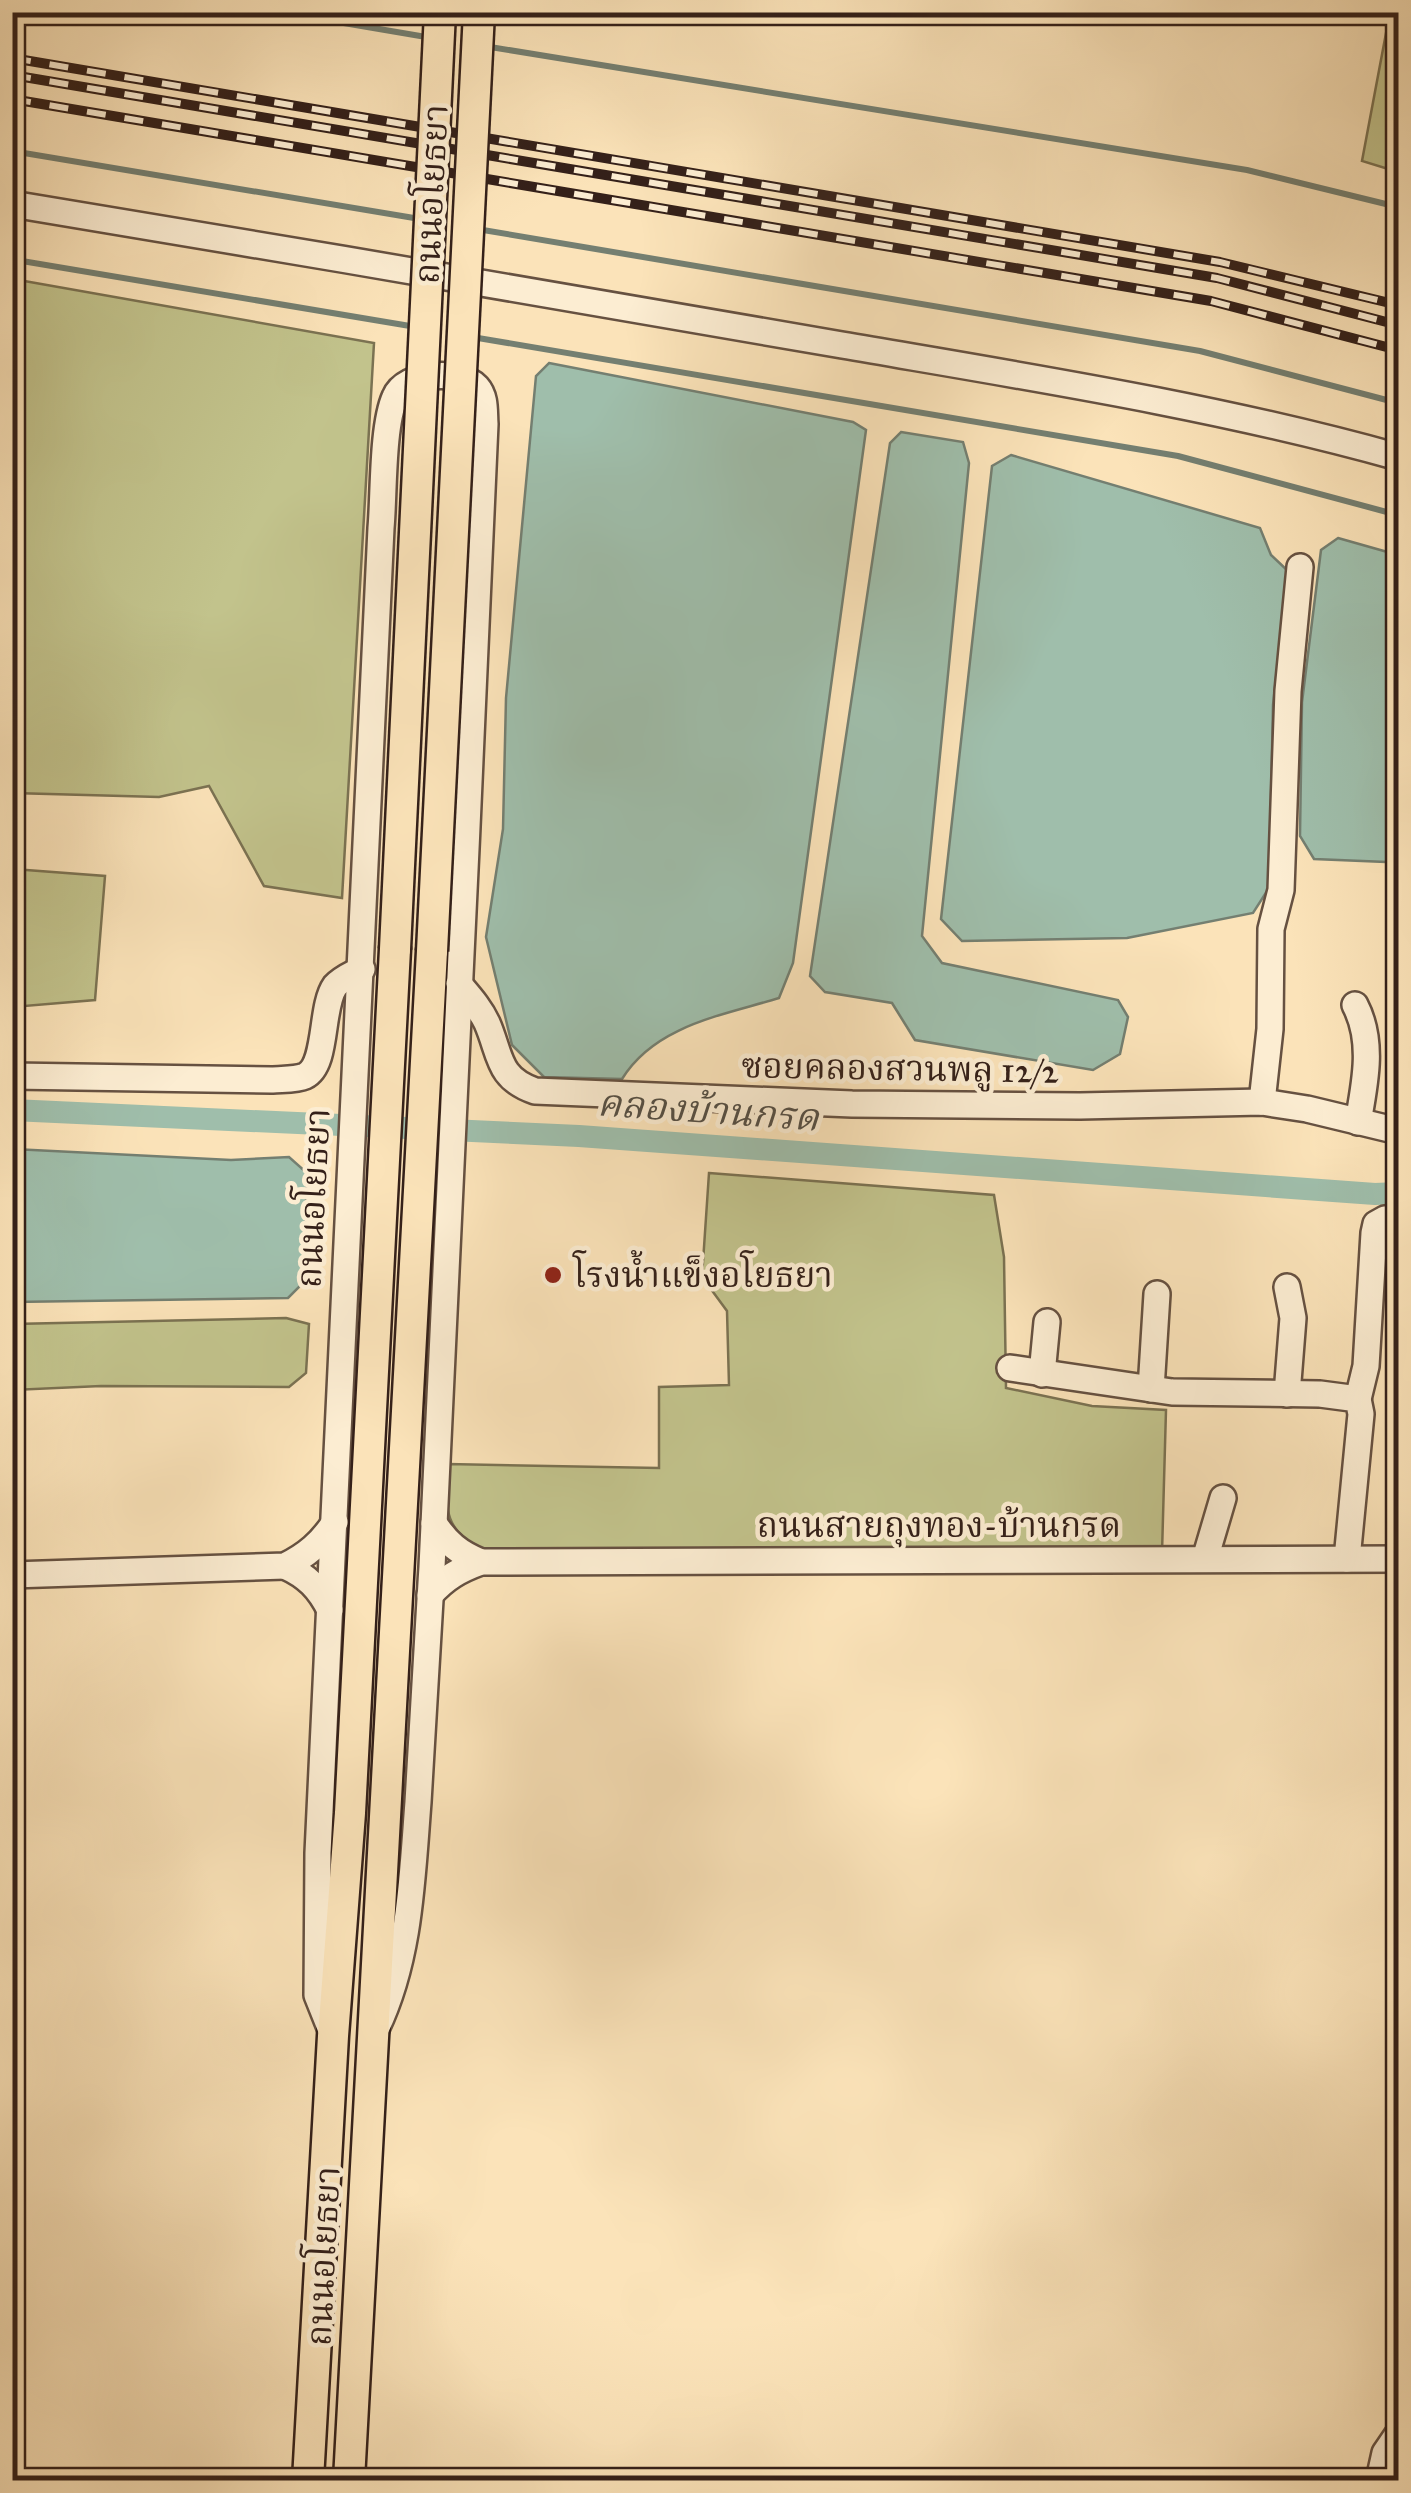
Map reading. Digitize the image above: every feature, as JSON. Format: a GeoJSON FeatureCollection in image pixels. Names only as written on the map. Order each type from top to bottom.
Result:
{"type":"FeatureCollection","features":[{"type":"Feature","properties":{"kind":"main road","name":"ถนนอโยธยา"},"geometry":{"type":"LineString","coordinates":[[308,2480],[350,1813],[440,12]]}},
{"type":"Feature","properties":{"kind":"main road","name":"ถนนอโยธยา"},"geometry":{"type":"LineString","coordinates":[[349,2480],[420,1150],[438,1084],[432,951],[478,12]]}},
{"type":"Feature","properties":{"kind":"street"},"geometry":{"type":"LineString","coordinates":[[12,204],[461,277],[1124,394],[1296,428],[1398,457]]}},
{"type":"Feature","properties":{"kind":"street","name":"ถนนอโยธยา"},"geometry":{"type":"LineString","coordinates":[[333,2036],[317,1994],[318,1853],[389,424],[394,399],[408,381],[424,376],[460,379],[479,390],[485,424],[459,984],[438,1084],[452,1152],[413,1866],[401,1963],[391,1998],[372,2035]]}},
{"type":"Feature","properties":{"kind":"street"},"geometry":{"type":"LineString","coordinates":[[1262,1102],[1271,1014],[1271,930],[1282,890],[1288,692],[1300,567]]}},
{"type":"Feature","properties":{"kind":"street"},"geometry":{"type":"LineString","coordinates":[[12,1076],[272,1080],[305,1076],[319,1054],[333,989],[362,968]]}},
{"type":"Feature","properties":{"kind":"street","name":"ซอยคลองสวนพลู 12/2"},"geometry":{"type":"LineString","coordinates":[[459,984],[482,1015],[503,1070],[535,1091],[852,1104],[1080,1106],[1262,1102],[1398,1131]]}},
{"type":"Feature","properties":{"kind":"street"},"geometry":{"type":"LineString","coordinates":[[1356,1005],[1366,1025],[1366,1077],[1358,1122]]}},
{"type":"Feature","properties":{"kind":"street"},"geometry":{"type":"LineString","coordinates":[[1347,1559],[1362,1414],[1358,1399],[1366,1366],[1374,1233],[1376,1224],[1398,1218]]}},
{"type":"Feature","properties":{"kind":"street"},"geometry":{"type":"LineString","coordinates":[[1287,1287],[1293,1318],[1287,1394]]}},
{"type":"Feature","properties":{"kind":"street"},"geometry":{"type":"LineString","coordinates":[[1151,1390],[1157,1294]]}},
{"type":"Feature","properties":{"kind":"street"},"geometry":{"type":"LineString","coordinates":[[1042,1374],[1047,1322]]}},
{"type":"Feature","properties":{"kind":"street"},"geometry":{"type":"LineString","coordinates":[[1010,1368],[1151,1390],[1320,1394],[1358,1399]]}},
{"type":"Feature","properties":{"kind":"street"},"geometry":{"type":"LineString","coordinates":[[1205,1559],[1222,1498]]}},
{"type":"Feature","properties":{"kind":"street"},"geometry":{"type":"LineString","coordinates":[[12,1575],[285,1566],[322,1541],[334,1522]]}},
{"type":"Feature","properties":{"kind":"street"},"geometry":{"type":"LineString","coordinates":[[434,1523],[446,1542],[480,1562]]}},
{"type":"Feature","properties":{"kind":"street","name":"ถนนสายถุงทอง-บ้านกรด"},"geometry":{"type":"LineString","coordinates":[[430,1595],[442,1581],[480,1562],[1398,1558]]}},
{"type":"Feature","properties":{"kind":"street"},"geometry":{"type":"LineString","coordinates":[[285,1566],[304,1575],[321,1591],[330,1610]]}},
{"type":"Feature","properties":{"kind":"street"},"geometry":{"type":"LineString","coordinates":[[1379,2480],[1385,2453],[1398,2434]]}},
{"type":"Feature","properties":{"kind":"green space"},"geometry":{"type":"Polygon","coordinates":[[[1390,12],[1398,13],[1398,172],[1362,161],[1390,12]]]}},
{"type":"Feature","properties":{"kind":"green space"},"geometry":{"type":"Polygon","coordinates":[[[13,279],[374,343],[342,898],[264,886],[209,786],[159,797],[13,793],[13,279]]]}},
{"type":"Feature","properties":{"kind":"green space"},"geometry":{"type":"Polygon","coordinates":[[[13,869],[105,876],[95,1000],[13,1007],[13,869]]]}},
{"type":"Feature","properties":{"kind":"green space"},"geometry":{"type":"Polygon","coordinates":[[[709,1173],[994,1195],[1004,1257],[1006,1388],[1092,1406],[1166,1410],[1162,1553],[484,1550],[460,1534],[447,1504],[448,1464],[659,1468],[659,1387],[729,1385],[727,1311],[702,1277],[709,1173]]]}},
{"type":"Feature","properties":{"kind":"green space"},"geometry":{"type":"Polygon","coordinates":[[[286,1318],[309,1324],[306,1373],[289,1387],[101,1386],[13,1390],[13,1324],[286,1318]]]}},
{"type":"Feature","properties":{"kind":"shaded area"},"geometry":{"type":"Polygon","coordinates":[[[549,363],[853,422],[866,430],[793,963],[779,998],[672,1034],[636,1061],[622,1079],[544,1077],[512,1045],[486,937],[503,829],[506,698],[536,376],[549,363]]]}},
{"type":"Feature","properties":{"kind":"shaded area"},"geometry":{"type":"Polygon","coordinates":[[[901,432],[963,442],[969,463],[922,936],[942,963],[1118,1000],[1128,1017],[1120,1054],[1093,1070],[915,1040],[892,1003],[825,992],[810,976],[890,443],[901,432]]]}},
{"type":"Feature","properties":{"kind":"shaded area"},"geometry":{"type":"Polygon","coordinates":[[[1011,455],[1260,528],[1271,555],[1288,571],[1273,705],[1269,888],[1253,913],[1127,938],[962,941],[941,919],[992,466],[1011,455]]]}},
{"type":"Feature","properties":{"kind":"shaded area"},"geometry":{"type":"Polygon","coordinates":[[[1338,538],[1398,555],[1398,893],[1392,893],[1386,862],[1314,859],[1300,836],[1302,702],[1321,550],[1338,538]]]}},
{"type":"Feature","properties":{"kind":"shaded area"},"geometry":{"type":"Polygon","coordinates":[[[13,1149],[231,1160],[289,1157],[307,1173],[303,1283],[288,1298],[13,1302],[13,1149]]]}},
{"type":"Feature","properties":{"kind":"waterway"},"geometry":{"type":"LineString","coordinates":[[279,12],[432,38]]}},
{"type":"Feature","properties":{"kind":"waterway"},"geometry":{"type":"LineString","coordinates":[[484,46],[1247,170],[1398,207]]}},
{"type":"Feature","properties":{"kind":"waterway"},"geometry":{"type":"LineString","coordinates":[[12,151],[420,219]]}},
{"type":"Feature","properties":{"kind":"waterway"},"geometry":{"type":"LineString","coordinates":[[477,229],[1200,351],[1398,403]]}},
{"type":"Feature","properties":{"kind":"waterway"},"geometry":{"type":"LineString","coordinates":[[16,260],[416,327]]}},
{"type":"Feature","properties":{"kind":"waterway"},"geometry":{"type":"LineString","coordinates":[[472,337],[1178,456],[1398,515]]}},
{"type":"Feature","properties":{"kind":"waterway","name":"คลองบ้านกรด"},"geometry":{"type":"LineString","coordinates":[[12,1110],[579,1136],[1398,1193]]}},
{"type":"Feature","properties":{"kind":"railway"},"geometry":{"type":"LineString","coordinates":[[12,58],[1220,262],[1398,305]]}},
{"type":"Feature","properties":{"kind":"railway"},"geometry":{"type":"LineString","coordinates":[[12,75],[1217,278],[1398,325]]}},
{"type":"Feature","properties":{"kind":"railway"},"geometry":{"type":"LineString","coordinates":[[12,99],[1211,301],[1398,350]]}},
{"type":"Feature","properties":{"kind":"place","name":"โรงน้ำแข็งอโยธยา"},"geometry":{"type":"Point","coordinates":[553,1275]}}]}
